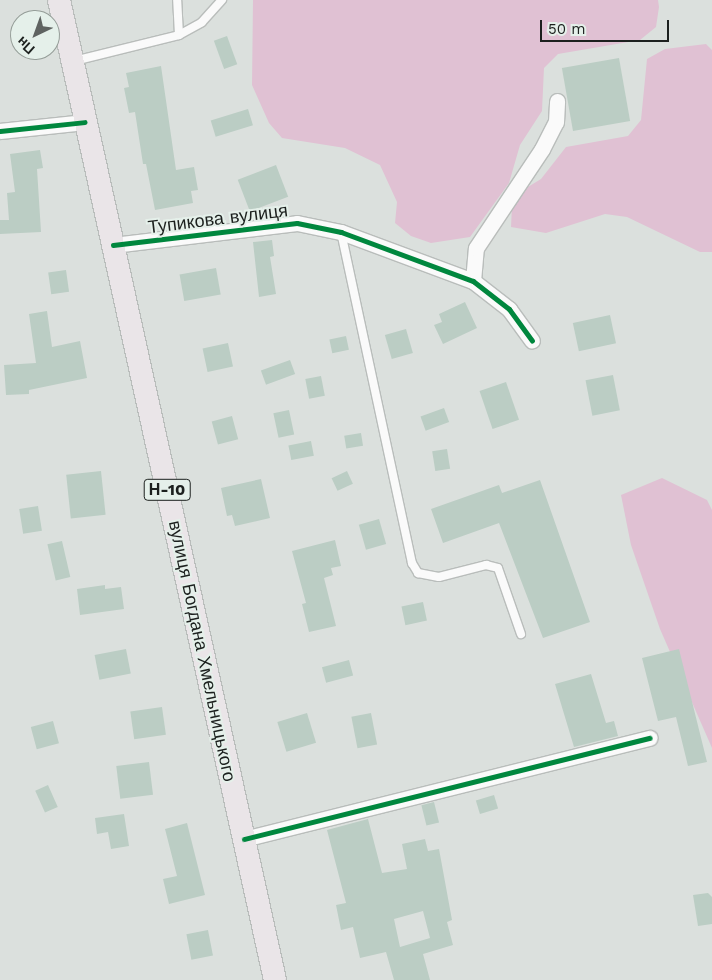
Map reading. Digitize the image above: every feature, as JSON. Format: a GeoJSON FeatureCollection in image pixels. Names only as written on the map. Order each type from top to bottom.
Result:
{"type":"FeatureCollection","features":[{"type":"Feature","properties":{"kind":"main road","name":"вулиця Богдана Хмельницького"},"geometry":{"type":"LineString","coordinates":[[59,0],[275,980]]}},
{"type":"Feature","properties":{"kind":"street"},"geometry":{"type":"LineString","coordinates":[[473,281],[476,248],[542,149],[556,122],[557,101]]}},
{"type":"Feature","properties":{"kind":"street"},"geometry":{"type":"LineString","coordinates":[[0,131],[85,122]]}},
{"type":"Feature","properties":{"kind":"street","name":"Тупикова вулиця"},"geometry":{"type":"LineString","coordinates":[[113,245],[298,224],[341,232],[473,281],[509,309],[532,341]]}},
{"type":"Feature","properties":{"kind":"street"},"geometry":{"type":"LineString","coordinates":[[244,839],[650,738]]}},
{"type":"Feature","properties":{"kind":"lane"},"geometry":{"type":"LineString","coordinates":[[177,0],[179,35]]}},
{"type":"Feature","properties":{"kind":"lane"},"geometry":{"type":"LineString","coordinates":[[72,62],[179,35],[202,22],[216,9],[222,0]]}},
{"type":"Feature","properties":{"kind":"lane"},"geometry":{"type":"LineString","coordinates":[[341,232],[412,563],[418,573],[439,577],[486,565],[498,568],[521,634]]}},
{"type":"Feature","properties":{"kind":"shaded area"},"geometry":{"type":"Polygon","coordinates":[[[253,0],[658,0],[659,7],[656,27],[640,40],[558,54],[544,68],[542,111],[520,145],[509,183],[470,237],[431,243],[411,236],[395,223],[397,202],[380,165],[345,148],[282,138],[269,123],[252,85],[253,0]]]}},
{"type":"Feature","properties":{"kind":"shaded area"},"geometry":{"type":"Polygon","coordinates":[[[706,44],[712,50],[712,252],[700,252],[627,217],[605,214],[546,233],[511,227],[512,206],[523,190],[541,179],[566,147],[628,136],[641,120],[647,59],[665,49],[706,44]]]}},
{"type":"Feature","properties":{"kind":"shaded area"},"geometry":{"type":"Polygon","coordinates":[[[662,478],[707,500],[712,510],[712,748],[660,629],[631,545],[621,495],[662,478]]]}},
{"type":"Feature","properties":{"kind":"building"},"geometry":{"type":"Polygon","coordinates":[[[227,36],[237,64],[224,69],[214,41],[227,36]]]}},
{"type":"Feature","properties":{"kind":"building"},"geometry":{"type":"Polygon","coordinates":[[[619,58],[630,121],[573,131],[562,68],[619,58]]]}},
{"type":"Feature","properties":{"kind":"building"},"geometry":{"type":"Polygon","coordinates":[[[161,66],[176,170],[194,167],[198,190],[191,191],[193,203],[155,210],[146,164],[143,164],[135,112],[129,113],[124,88],[129,87],[126,73],[161,66]]]}},
{"type":"Feature","properties":{"kind":"building"},"geometry":{"type":"Polygon","coordinates":[[[248,109],[253,125],[216,137],[211,120],[248,109]]]}},
{"type":"Feature","properties":{"kind":"building"},"geometry":{"type":"Polygon","coordinates":[[[40,150],[43,168],[37,169],[41,232],[0,234],[0,220],[9,220],[7,193],[15,192],[10,154],[40,150]]]}},
{"type":"Feature","properties":{"kind":"building"},"geometry":{"type":"Polygon","coordinates":[[[276,165],[288,197],[250,211],[238,180],[276,165]]]}},
{"type":"Feature","properties":{"kind":"building"},"geometry":{"type":"Polygon","coordinates":[[[272,240],[274,256],[270,257],[276,294],[259,297],[253,242],[272,240]]]}},
{"type":"Feature","properties":{"kind":"building"},"geometry":{"type":"Polygon","coordinates":[[[216,268],[221,295],[184,301],[180,274],[216,268]]]}},
{"type":"Feature","properties":{"kind":"building"},"geometry":{"type":"Polygon","coordinates":[[[66,270],[69,292],[51,294],[48,273],[66,270]]]}},
{"type":"Feature","properties":{"kind":"building"},"geometry":{"type":"Polygon","coordinates":[[[465,302],[477,328],[443,344],[434,325],[442,322],[439,314],[465,302]]]}},
{"type":"Feature","properties":{"kind":"building"},"geometry":{"type":"Polygon","coordinates":[[[47,311],[52,347],[80,341],[87,378],[29,390],[29,394],[6,395],[4,365],[36,363],[29,314],[47,311]]]}},
{"type":"Feature","properties":{"kind":"building"},"geometry":{"type":"Polygon","coordinates":[[[610,315],[616,343],[579,351],[573,323],[610,315]]]}},
{"type":"Feature","properties":{"kind":"building"},"geometry":{"type":"Polygon","coordinates":[[[406,329],[413,353],[392,359],[385,335],[406,329]]]}},
{"type":"Feature","properties":{"kind":"building"},"geometry":{"type":"Polygon","coordinates":[[[346,336],[349,350],[332,353],[329,340],[346,336]]]}},
{"type":"Feature","properties":{"kind":"building"},"geometry":{"type":"Polygon","coordinates":[[[228,343],[233,366],[208,372],[203,348],[228,343]]]}},
{"type":"Feature","properties":{"kind":"building"},"geometry":{"type":"Polygon","coordinates":[[[290,360],[295,374],[266,385],[261,371],[290,360]]]}},
{"type":"Feature","properties":{"kind":"building"},"geometry":{"type":"Polygon","coordinates":[[[613,375],[620,410],[592,416],[586,380],[613,375]]]}},
{"type":"Feature","properties":{"kind":"building"},"geometry":{"type":"Polygon","coordinates":[[[321,376],[325,396],[309,399],[305,379],[321,376]]]}},
{"type":"Feature","properties":{"kind":"building"},"geometry":{"type":"Polygon","coordinates":[[[506,382],[519,420],[493,429],[480,391],[506,382]]]}},
{"type":"Feature","properties":{"kind":"building"},"geometry":{"type":"Polygon","coordinates":[[[444,408],[449,422],[426,431],[421,417],[444,408]]]}},
{"type":"Feature","properties":{"kind":"building"},"geometry":{"type":"Polygon","coordinates":[[[289,410],[294,434],[279,438],[273,413],[289,410]]]}},
{"type":"Feature","properties":{"kind":"building"},"geometry":{"type":"Polygon","coordinates":[[[232,416],[238,439],[218,445],[212,421],[232,416]]]}},
{"type":"Feature","properties":{"kind":"building"},"geometry":{"type":"Polygon","coordinates":[[[361,433],[363,446],[346,448],[344,436],[361,433]]]}},
{"type":"Feature","properties":{"kind":"building"},"geometry":{"type":"Polygon","coordinates":[[[311,441],[314,456],[291,460],[288,445],[311,441]]]}},
{"type":"Feature","properties":{"kind":"building"},"geometry":{"type":"Polygon","coordinates":[[[447,449],[450,469],[435,471],[432,451],[447,449]]]}},
{"type":"Feature","properties":{"kind":"building"},"geometry":{"type":"Polygon","coordinates":[[[101,471],[106,515],[71,518],[66,475],[101,471]]]}},
{"type":"Feature","properties":{"kind":"building"},"geometry":{"type":"Polygon","coordinates":[[[347,471],[353,484],[338,491],[332,478],[347,471]]]}},
{"type":"Feature","properties":{"kind":"building"},"geometry":{"type":"Polygon","coordinates":[[[261,479],[270,518],[235,526],[232,515],[227,516],[221,488],[261,479]]]}},
{"type":"Feature","properties":{"kind":"building"},"geometry":{"type":"Polygon","coordinates":[[[540,480],[590,622],[543,638],[499,523],[443,543],[431,509],[499,485],[502,493],[540,480]]]}},
{"type":"Feature","properties":{"kind":"building"},"geometry":{"type":"Polygon","coordinates":[[[38,506],[42,531],[23,534],[19,509],[38,506]]]}},
{"type":"Feature","properties":{"kind":"building"},"geometry":{"type":"Polygon","coordinates":[[[379,519],[386,544],[366,550],[359,525],[379,519]]]}},
{"type":"Feature","properties":{"kind":"building"},"geometry":{"type":"Polygon","coordinates":[[[335,540],[341,566],[331,568],[333,575],[324,578],[336,626],[309,632],[302,604],[306,603],[292,551],[335,540]]]}},
{"type":"Feature","properties":{"kind":"building"},"geometry":{"type":"Polygon","coordinates":[[[62,541],[70,577],[56,580],[47,544],[62,541]]]}},
{"type":"Feature","properties":{"kind":"building"},"geometry":{"type":"Polygon","coordinates":[[[105,585],[105,589],[121,587],[124,609],[80,615],[77,589],[105,585]]]}},
{"type":"Feature","properties":{"kind":"building"},"geometry":{"type":"Polygon","coordinates":[[[423,602],[427,621],[405,625],[401,607],[423,602]]]}},
{"type":"Feature","properties":{"kind":"building"},"geometry":{"type":"Polygon","coordinates":[[[126,649],[131,674],[99,680],[95,655],[126,649]]]}},
{"type":"Feature","properties":{"kind":"building"},"geometry":{"type":"Polygon","coordinates":[[[679,649],[707,762],[688,766],[676,717],[658,721],[642,658],[679,649]]]}},
{"type":"Feature","properties":{"kind":"building"},"geometry":{"type":"Polygon","coordinates":[[[349,660],[353,675],[326,683],[322,667],[349,660]]]}},
{"type":"Feature","properties":{"kind":"building"},"geometry":{"type":"Polygon","coordinates":[[[591,674],[606,723],[614,721],[618,736],[574,747],[555,684],[591,674]]]}},
{"type":"Feature","properties":{"kind":"building"},"geometry":{"type":"Polygon","coordinates":[[[162,707],[166,735],[134,739],[130,711],[162,707]]]}},
{"type":"Feature","properties":{"kind":"building"},"geometry":{"type":"Polygon","coordinates":[[[307,713],[316,743],[286,752],[277,722],[307,713]]]}},
{"type":"Feature","properties":{"kind":"building"},"geometry":{"type":"Polygon","coordinates":[[[371,713],[377,744],[357,748],[351,717],[371,713]]]}},
{"type":"Feature","properties":{"kind":"building"},"geometry":{"type":"Polygon","coordinates":[[[53,721],[59,743],[37,749],[31,727],[53,721]]]}},
{"type":"Feature","properties":{"kind":"building"},"geometry":{"type":"Polygon","coordinates":[[[149,762],[153,795],[120,799],[116,766],[149,762]]]}},
{"type":"Feature","properties":{"kind":"building"},"geometry":{"type":"Polygon","coordinates":[[[48,785],[58,807],[45,813],[35,791],[48,785]]]}},
{"type":"Feature","properties":{"kind":"building"},"geometry":{"type":"Polygon","coordinates":[[[494,795],[498,808],[480,814],[476,801],[494,795]]]}},
{"type":"Feature","properties":{"kind":"building"},"geometry":{"type":"Polygon","coordinates":[[[434,802],[439,822],[426,826],[421,805],[434,802]]]}},
{"type":"Feature","properties":{"kind":"building"},"geometry":{"type":"Polygon","coordinates":[[[124,814],[129,846],[111,849],[108,832],[97,834],[95,818],[124,814]]]}},
{"type":"Feature","properties":{"kind":"building"},"geometry":{"type":"Polygon","coordinates":[[[368,819],[382,873],[407,869],[402,844],[425,839],[428,851],[439,849],[452,920],[447,922],[453,945],[423,954],[430,980],[394,980],[386,952],[360,958],[353,927],[341,930],[336,905],[346,903],[327,830],[368,819]],[[423,911],[394,919],[400,947],[430,938],[423,911]]]}},
{"type":"Feature","properties":{"kind":"building"},"geometry":{"type":"Polygon","coordinates":[[[187,823],[205,895],[169,904],[163,879],[177,876],[165,829],[187,823]]]}},
{"type":"Feature","properties":{"kind":"building"},"geometry":{"type":"Polygon","coordinates":[[[708,893],[712,897],[712,924],[698,926],[693,895],[708,893]]]}},
{"type":"Feature","properties":{"kind":"building"},"geometry":{"type":"Polygon","coordinates":[[[208,930],[213,956],[191,960],[186,934],[208,930]]]}},
{"type":"Feature","properties":{"kind":"cycle path"},"geometry":{"type":"LineString","coordinates":[[0,131],[85,122]]}},
{"type":"Feature","properties":{"kind":"cycle path"},"geometry":{"type":"LineString","coordinates":[[113,245],[297,223],[341,232],[473,281],[509,309],[532,341]]}},
{"type":"Feature","properties":{"kind":"cycle path"},"geometry":{"type":"LineString","coordinates":[[244,839],[650,738]]}}]}
